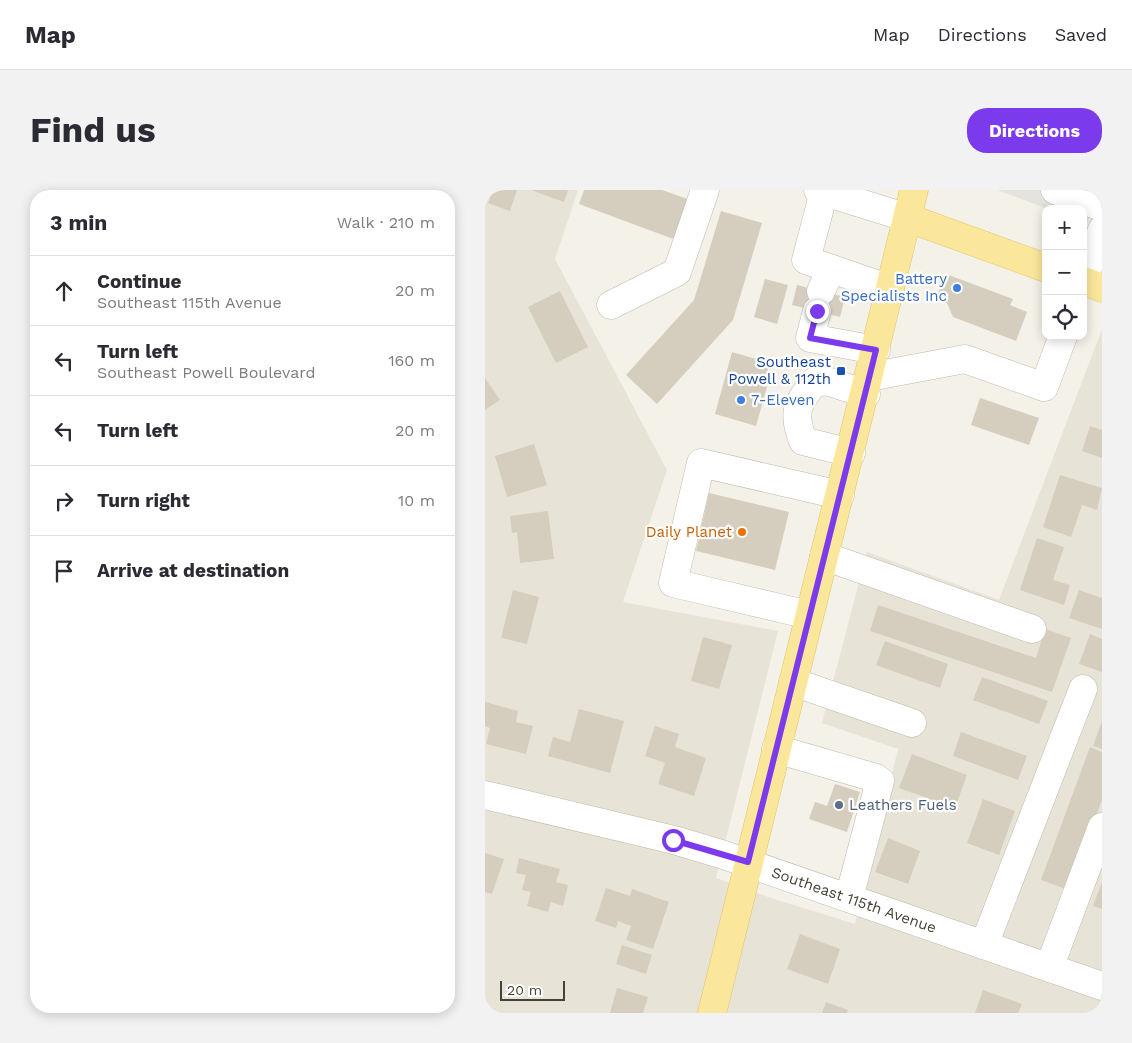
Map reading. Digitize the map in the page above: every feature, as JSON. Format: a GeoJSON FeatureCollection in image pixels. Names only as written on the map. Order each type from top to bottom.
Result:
{"type":"FeatureCollection","features":[{"type":"Feature","properties":{"kind":"main road"},"geometry":{"type":"LineString","coordinates":[[712,1013],[809,615],[851,453],[914,190]]}},
{"type":"Feature","properties":{"kind":"main road"},"geometry":{"type":"LineString","coordinates":[[907,218],[1042,267]]}},
{"type":"Feature","properties":{"kind":"main road"},"geometry":{"type":"LineString","coordinates":[[1087,282],[1102,288]]}},
{"type":"Feature","properties":{"kind":"street"},"geometry":{"type":"LineString","coordinates":[[611,305],[677,272],[705,190]]}},
{"type":"Feature","properties":{"kind":"street"},"geometry":{"type":"LineString","coordinates":[[1055,190],[1102,207]]}},
{"type":"Feature","properties":{"kind":"street"},"geometry":{"type":"LineString","coordinates":[[876,350],[810,338],[823,290],[806,260],[831,192],[907,218]]}},
{"type":"Feature","properties":{"kind":"street"},"geometry":{"type":"LineString","coordinates":[[1087,270],[1102,230]]}},
{"type":"Feature","properties":{"kind":"street"},"geometry":{"type":"LineString","coordinates":[[823,290],[890,290]]}},
{"type":"Feature","properties":{"kind":"street"},"geometry":{"type":"LineString","coordinates":[[851,453],[803,441],[795,421],[802,398],[815,381],[867,385],[965,359],[1044,387],[1062,340]]}},
{"type":"Feature","properties":{"kind":"street"},"geometry":{"type":"LineString","coordinates":[[809,615],[673,583],[701,462],[840,495]]}},
{"type":"Feature","properties":{"kind":"street"},"geometry":{"type":"LineString","coordinates":[[824,556],[1032,629]]}},
{"type":"Feature","properties":{"kind":"street"},"geometry":{"type":"LineString","coordinates":[[793,682],[912,723]]}},
{"type":"Feature","properties":{"kind":"street"},"geometry":{"type":"LineString","coordinates":[[984,945],[1083,689]]}},
{"type":"Feature","properties":{"kind":"street"},"geometry":{"type":"LineString","coordinates":[[776,749],[876,778],[880,781],[849,898]]}},
{"type":"Feature","properties":{"kind":"street","name":"Southeast 115th Avenue"},"geometry":{"type":"LineString","coordinates":[[485,794],[673,840],[748,862],[1102,986]]}},
{"type":"Feature","properties":{"kind":"street"},"geometry":{"type":"LineString","coordinates":[[1049,968],[1102,827]]}},
{"type":"Feature","properties":{"kind":"shaded area"},"geometry":{"type":"Polygon","coordinates":[[[485,190],[578,190],[555,259],[667,470],[623,602],[778,631],[716,878],[768,897],[855,924],[898,749],[822,723],[867,552],[999,600],[1102,329],[1102,1013],[485,1013],[485,190]]]}},
{"type":"Feature","properties":{"kind":"shaded area"},"geometry":{"type":"Polygon","coordinates":[[[997,190],[1102,190],[1102,218],[1091,212],[1087,223],[1087,205],[1042,205],[1042,207],[997,190]]]}},
{"type":"Feature","properties":{"kind":"building"},"geometry":{"type":"Polygon","coordinates":[[[493,190],[517,190],[510,211],[488,203],[493,190]]]}},
{"type":"Feature","properties":{"kind":"building"},"geometry":{"type":"Polygon","coordinates":[[[531,190],[568,190],[564,202],[531,190]]]}},
{"type":"Feature","properties":{"kind":"building"},"geometry":{"type":"Polygon","coordinates":[[[584,190],[662,190],[690,200],[676,240],[579,204],[584,190]]]}},
{"type":"Feature","properties":{"kind":"building"},"geometry":{"type":"Polygon","coordinates":[[[721,211],[762,223],[733,320],[657,404],[626,375],[694,300],[721,211]]]}},
{"type":"Feature","properties":{"kind":"building"},"geometry":{"type":"Polygon","coordinates":[[[946,274],[1013,299],[1010,305],[1027,312],[1016,341],[953,317],[947,303],[936,298],[946,274]]]}},
{"type":"Feature","properties":{"kind":"building"},"geometry":{"type":"Polygon","coordinates":[[[765,279],[788,285],[777,324],[754,317],[765,279]]]}},
{"type":"Feature","properties":{"kind":"building"},"geometry":{"type":"Polygon","coordinates":[[[797,285],[845,297],[840,317],[792,305],[797,285]]]}},
{"type":"Feature","properties":{"kind":"building"},"geometry":{"type":"Polygon","coordinates":[[[560,291],[588,347],[556,363],[528,307],[560,291]]]}},
{"type":"Feature","properties":{"kind":"building","name":"7-Eleven"},"geometry":{"type":"Polygon","coordinates":[[[732,352],[770,363],[763,386],[767,387],[756,426],[715,414],[732,352]]]}},
{"type":"Feature","properties":{"kind":"building"},"geometry":{"type":"Polygon","coordinates":[[[485,378],[500,400],[485,410],[485,378]]]}},
{"type":"Feature","properties":{"kind":"building"},"geometry":{"type":"Polygon","coordinates":[[[980,398],[1039,418],[1029,445],[971,425],[980,398]]]}},
{"type":"Feature","properties":{"kind":"building"},"geometry":{"type":"Polygon","coordinates":[[[1090,426],[1102,430],[1102,458],[1082,451],[1090,426]]]}},
{"type":"Feature","properties":{"kind":"building"},"geometry":{"type":"Polygon","coordinates":[[[534,444],[547,485],[507,497],[495,456],[534,444]]]}},
{"type":"Feature","properties":{"kind":"building"},"geometry":{"type":"Polygon","coordinates":[[[1060,475],[1102,488],[1097,510],[1082,505],[1071,537],[1043,527],[1060,475]]]}},
{"type":"Feature","properties":{"kind":"building","name":"Daily Planet"},"geometry":{"type":"Polygon","coordinates":[[[709,493],[789,512],[775,570],[696,551],[709,493]]]}},
{"type":"Feature","properties":{"kind":"building"},"geometry":{"type":"Polygon","coordinates":[[[548,511],[554,559],[520,563],[517,532],[512,533],[510,516],[548,511]]]}},
{"type":"Feature","properties":{"kind":"building"},"geometry":{"type":"Polygon","coordinates":[[[1037,538],[1064,547],[1053,580],[1070,585],[1064,605],[1020,590],[1037,538]]]}},
{"type":"Feature","properties":{"kind":"building"},"geometry":{"type":"Polygon","coordinates":[[[513,590],[539,597],[527,644],[501,638],[513,590]]]}},
{"type":"Feature","properties":{"kind":"building"},"geometry":{"type":"Polygon","coordinates":[[[1079,590],[1102,598],[1102,629],[1069,618],[1079,590]]]}},
{"type":"Feature","properties":{"kind":"building"},"geometry":{"type":"Polygon","coordinates":[[[878,605],[1036,658],[1045,629],[1071,638],[1052,692],[870,631],[878,605]]]}},
{"type":"Feature","properties":{"kind":"building"},"geometry":{"type":"Polygon","coordinates":[[[1090,634],[1102,639],[1102,672],[1079,664],[1090,634]]]}},
{"type":"Feature","properties":{"kind":"building"},"geometry":{"type":"Polygon","coordinates":[[[703,637],[732,645],[719,689],[691,681],[703,637]]]}},
{"type":"Feature","properties":{"kind":"building"},"geometry":{"type":"Polygon","coordinates":[[[885,641],[948,664],[940,688],[876,665],[885,641]]]}},
{"type":"Feature","properties":{"kind":"building"},"geometry":{"type":"Polygon","coordinates":[[[982,677],[1048,701],[1039,724],[973,700],[982,677]]]}},
{"type":"Feature","properties":{"kind":"building"},"geometry":{"type":"Polygon","coordinates":[[[485,702],[518,711],[516,722],[533,726],[526,754],[486,744],[490,728],[485,726],[485,702]]]}},
{"type":"Feature","properties":{"kind":"building"},"geometry":{"type":"Polygon","coordinates":[[[579,709],[624,721],[610,773],[548,756],[553,737],[570,742],[579,709]]]}},
{"type":"Feature","properties":{"kind":"building"},"geometry":{"type":"Polygon","coordinates":[[[1102,721],[1102,749],[1093,746],[1102,721]]]}},
{"type":"Feature","properties":{"kind":"building"},"geometry":{"type":"Polygon","coordinates":[[[655,726],[679,734],[675,747],[706,758],[694,796],[658,784],[665,763],[645,756],[655,726]]]}},
{"type":"Feature","properties":{"kind":"building"},"geometry":{"type":"Polygon","coordinates":[[[961,732],[1027,756],[1018,780],[953,756],[961,732]]]}},
{"type":"Feature","properties":{"kind":"building"},"geometry":{"type":"Polygon","coordinates":[[[1090,747],[1102,752],[1102,800],[1069,890],[1041,880],[1090,747]]]}},
{"type":"Feature","properties":{"kind":"building"},"geometry":{"type":"Polygon","coordinates":[[[912,754],[967,775],[955,808],[899,788],[912,754]]]}},
{"type":"Feature","properties":{"kind":"building"},"geometry":{"type":"Polygon","coordinates":[[[835,784],[860,792],[847,832],[809,819],[815,802],[827,806],[835,784]]]}},
{"type":"Feature","properties":{"kind":"building"},"geometry":{"type":"Polygon","coordinates":[[[983,799],[1015,811],[999,855],[967,843],[983,799]]]}},
{"type":"Feature","properties":{"kind":"building"},"geometry":{"type":"Polygon","coordinates":[[[888,838],[920,851],[908,884],[875,872],[888,838]]]}},
{"type":"Feature","properties":{"kind":"building"},"geometry":{"type":"Polygon","coordinates":[[[485,853],[504,859],[492,894],[485,892],[485,853]]]}},
{"type":"Feature","properties":{"kind":"building"},"geometry":{"type":"Polygon","coordinates":[[[519,858],[560,869],[556,882],[568,885],[563,906],[551,902],[548,912],[527,906],[531,892],[522,890],[526,875],[516,873],[519,858]]]}},
{"type":"Feature","properties":{"kind":"building"},"geometry":{"type":"Polygon","coordinates":[[[1102,882],[1102,909],[1093,906],[1102,882]]]}},
{"type":"Feature","properties":{"kind":"building"},"geometry":{"type":"Polygon","coordinates":[[[606,888],[630,896],[632,889],[669,902],[653,949],[626,940],[631,926],[618,921],[616,928],[595,921],[606,888]]]}},
{"type":"Feature","properties":{"kind":"building"},"geometry":{"type":"Polygon","coordinates":[[[800,934],[840,949],[828,984],[787,969],[800,934]]]}},
{"type":"Feature","properties":{"kind":"building"},"geometry":{"type":"Polygon","coordinates":[[[622,945],[652,955],[646,974],[616,964],[622,945]]]}},
{"type":"Feature","properties":{"kind":"building"},"geometry":{"type":"Polygon","coordinates":[[[617,988],[648,997],[643,1013],[610,1013],[617,988]]]}},
{"type":"Feature","properties":{"kind":"building"},"geometry":{"type":"Polygon","coordinates":[[[983,990],[1022,1004],[1018,1013],[975,1013],[983,990]]]}},
{"type":"Feature","properties":{"kind":"building"},"geometry":{"type":"Polygon","coordinates":[[[826,1002],[848,1010],[847,1013],[822,1013],[826,1002]]]}},
{"type":"Feature","properties":{"kind":"place","name":"Battery Specialists Inc"},"geometry":{"type":"Point","coordinates":[957,288]}},
{"type":"Feature","properties":{"kind":"place","name":"Southeast Powell & 112th"},"geometry":{"type":"Point","coordinates":[841,371]}},
{"type":"Feature","properties":{"kind":"place","name":"7-Eleven"},"geometry":{"type":"Point","coordinates":[741,400]}},
{"type":"Feature","properties":{"kind":"place","name":"Daily Planet"},"geometry":{"type":"Point","coordinates":[742,532]}},
{"type":"Feature","properties":{"kind":"place","name":"Leathers Fuels"},"geometry":{"type":"Point","coordinates":[839,805]}},
{"type":"Feature","properties":{"kind":"route"},"geometry":{"type":"LineString","coordinates":[[673,840],[748,862],[876,350],[810,338],[817,311]]}}]}
